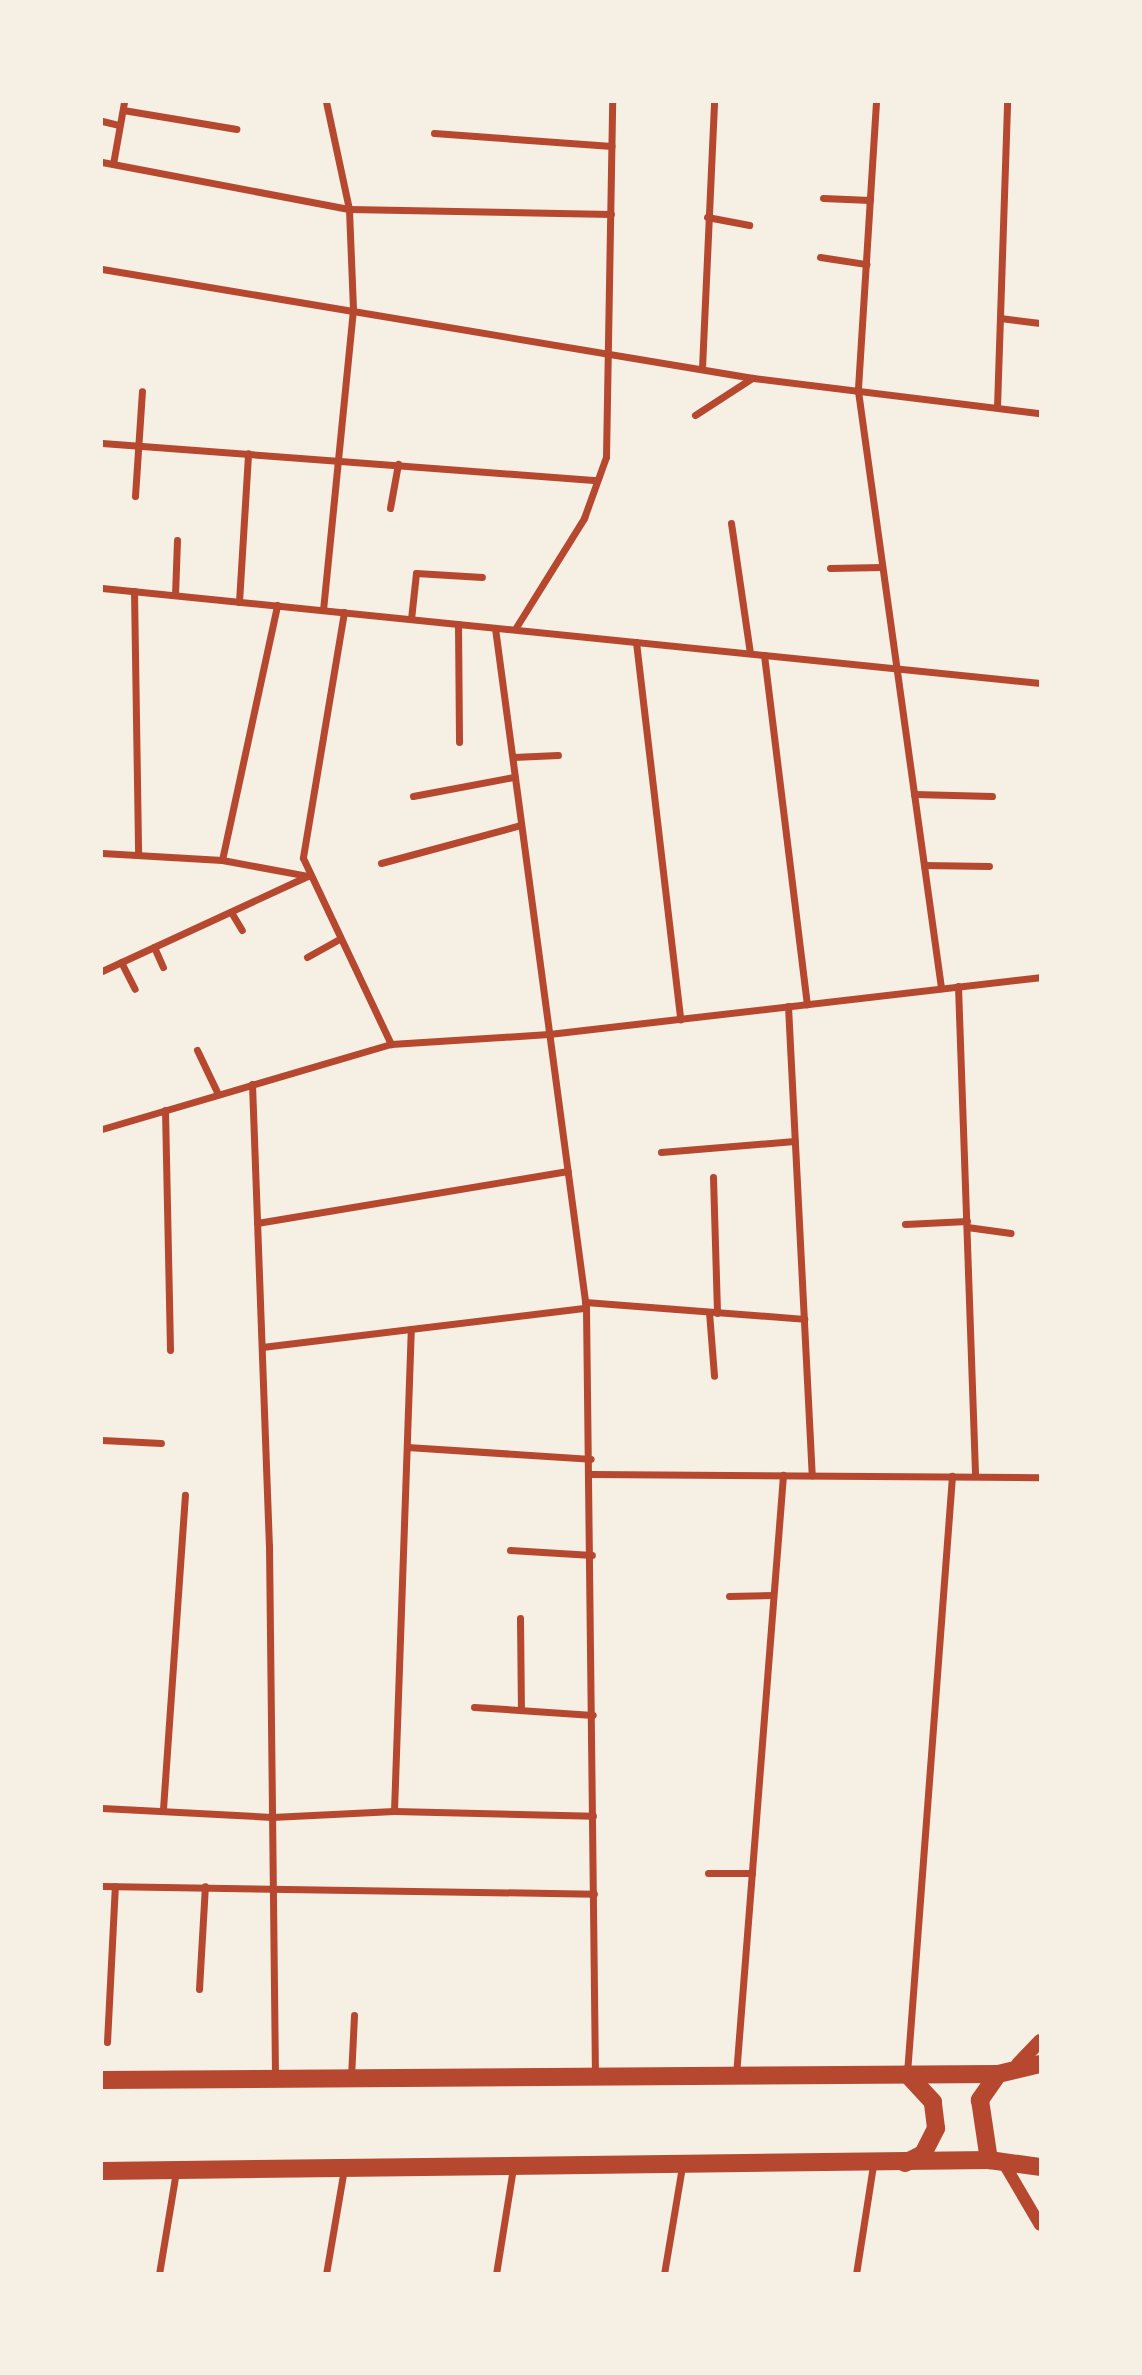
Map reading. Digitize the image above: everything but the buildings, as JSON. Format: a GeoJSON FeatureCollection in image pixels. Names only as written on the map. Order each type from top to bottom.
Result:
{"type":"FeatureCollection","features":[{"type":"Feature","properties":{"kind":"main road"},"geometry":{"type":"LineString","coordinates":[[102,2080],[998,2074],[1018,2064],[1041,2041]]}},
{"type":"Feature","properties":{"kind":"main road"},"geometry":{"type":"LineString","coordinates":[[1018,2064],[1041,2064]]}},
{"type":"Feature","properties":{"kind":"main road"},"geometry":{"type":"LineString","coordinates":[[902,2164],[923,2154],[936,2128],[933,2102],[907,2074]]}},
{"type":"Feature","properties":{"kind":"main road"},"geometry":{"type":"LineString","coordinates":[[989,2160],[980,2100],[998,2074]]}},
{"type":"Feature","properties":{"kind":"main road"},"geometry":{"type":"LineString","coordinates":[[102,2171],[873,2165],[989,2160],[1006,2167],[1041,2167]]}},
{"type":"Feature","properties":{"kind":"street"},"geometry":{"type":"LineString","coordinates":[[515,629],[584,518],[606,457],[610,356],[612,102]]}},
{"type":"Feature","properties":{"kind":"street"},"geometry":{"type":"LineString","coordinates":[[702,368],[709,165],[714,102]]}},
{"type":"Feature","properties":{"kind":"street"},"geometry":{"type":"LineString","coordinates":[[876,102],[858,391],[941,988]]}},
{"type":"Feature","properties":{"kind":"street"},"geometry":{"type":"LineString","coordinates":[[997,407],[1007,102]]}},
{"type":"Feature","properties":{"kind":"street"},"geometry":{"type":"LineString","coordinates":[[323,610],[353,309],[349,209],[326,105]]}},
{"type":"Feature","properties":{"kind":"street"},"geometry":{"type":"LineString","coordinates":[[113,164],[124,106],[236,129]]}},
{"type":"Feature","properties":{"kind":"street"},"geometry":{"type":"LineString","coordinates":[[102,121],[120,125]]}},
{"type":"Feature","properties":{"kind":"street"},"geometry":{"type":"LineString","coordinates":[[434,133],[612,146]]}},
{"type":"Feature","properties":{"kind":"street"},"geometry":{"type":"LineString","coordinates":[[102,162],[349,209],[611,214]]}},
{"type":"Feature","properties":{"kind":"street"},"geometry":{"type":"LineString","coordinates":[[823,198],[870,200]]}},
{"type":"Feature","properties":{"kind":"street"},"geometry":{"type":"LineString","coordinates":[[707,217],[749,225]]}},
{"type":"Feature","properties":{"kind":"street"},"geometry":{"type":"LineString","coordinates":[[820,257],[866,264]]}},
{"type":"Feature","properties":{"kind":"street"},"geometry":{"type":"LineString","coordinates":[[102,269],[753,378],[1041,413]]}},
{"type":"Feature","properties":{"kind":"street"},"geometry":{"type":"LineString","coordinates":[[1000,317],[1041,323]]}},
{"type":"Feature","properties":{"kind":"street"},"geometry":{"type":"LineString","coordinates":[[695,415],[753,378]]}},
{"type":"Feature","properties":{"kind":"street"},"geometry":{"type":"LineString","coordinates":[[135,496],[142,391]]}},
{"type":"Feature","properties":{"kind":"street"},"geometry":{"type":"LineString","coordinates":[[102,443],[338,459],[597,481]]}},
{"type":"Feature","properties":{"kind":"street"},"geometry":{"type":"LineString","coordinates":[[239,601],[247,453]]}},
{"type":"Feature","properties":{"kind":"street"},"geometry":{"type":"LineString","coordinates":[[390,508],[398,464]]}},
{"type":"Feature","properties":{"kind":"street"},"geometry":{"type":"LineString","coordinates":[[731,523],[750,653]]}},
{"type":"Feature","properties":{"kind":"street"},"geometry":{"type":"LineString","coordinates":[[174,595],[177,540]]}},
{"type":"Feature","properties":{"kind":"street"},"geometry":{"type":"LineString","coordinates":[[830,568],[882,567]]}},
{"type":"Feature","properties":{"kind":"street"},"geometry":{"type":"LineString","coordinates":[[411,619],[416,573],[482,577]]}},
{"type":"Feature","properties":{"kind":"street"},"geometry":{"type":"LineString","coordinates":[[102,588],[1041,683]]}},
{"type":"Feature","properties":{"kind":"street"},"geometry":{"type":"LineString","coordinates":[[134,591],[138,855]]}},
{"type":"Feature","properties":{"kind":"street"},"geometry":{"type":"LineString","coordinates":[[222,860],[276,605]]}},
{"type":"Feature","properties":{"kind":"street"},"geometry":{"type":"LineString","coordinates":[[344,612],[303,858],[308,876],[390,1044]]}},
{"type":"Feature","properties":{"kind":"street"},"geometry":{"type":"LineString","coordinates":[[458,624],[459,742]]}},
{"type":"Feature","properties":{"kind":"street"},"geometry":{"type":"LineString","coordinates":[[495,628],[586,1305],[591,1459],[595,2076]]}},
{"type":"Feature","properties":{"kind":"street"},"geometry":{"type":"LineString","coordinates":[[635,642],[680,1018]]}},
{"type":"Feature","properties":{"kind":"street"},"geometry":{"type":"LineString","coordinates":[[764,655],[807,1004]]}},
{"type":"Feature","properties":{"kind":"street"},"geometry":{"type":"LineString","coordinates":[[513,757],[558,755]]}},
{"type":"Feature","properties":{"kind":"street"},"geometry":{"type":"LineString","coordinates":[[413,796],[514,777]]}},
{"type":"Feature","properties":{"kind":"street"},"geometry":{"type":"LineString","coordinates":[[914,794],[992,796]]}},
{"type":"Feature","properties":{"kind":"street"},"geometry":{"type":"LineString","coordinates":[[381,863],[521,825]]}},
{"type":"Feature","properties":{"kind":"street"},"geometry":{"type":"LineString","coordinates":[[102,853],[222,860],[308,876]]}},
{"type":"Feature","properties":{"kind":"street"},"geometry":{"type":"LineString","coordinates":[[924,865],[989,866]]}},
{"type":"Feature","properties":{"kind":"street"},"geometry":{"type":"LineString","coordinates":[[102,971],[308,876]]}},
{"type":"Feature","properties":{"kind":"street"},"geometry":{"type":"LineString","coordinates":[[231,912],[242,930]]}},
{"type":"Feature","properties":{"kind":"street"},"geometry":{"type":"LineString","coordinates":[[307,957],[339,939]]}},
{"type":"Feature","properties":{"kind":"street"},"geometry":{"type":"LineString","coordinates":[[154,947],[163,967]]}},
{"type":"Feature","properties":{"kind":"street"},"geometry":{"type":"LineString","coordinates":[[121,962],[135,989]]}},
{"type":"Feature","properties":{"kind":"street"},"geometry":{"type":"LineString","coordinates":[[102,1129],[390,1044],[549,1034],[1041,976]]}},
{"type":"Feature","properties":{"kind":"street"},"geometry":{"type":"LineString","coordinates":[[958,986],[975,1476]]}},
{"type":"Feature","properties":{"kind":"street"},"geometry":{"type":"LineString","coordinates":[[788,1006],[812,1475]]}},
{"type":"Feature","properties":{"kind":"street"},"geometry":{"type":"LineString","coordinates":[[197,1050],[218,1094]]}},
{"type":"Feature","properties":{"kind":"street"},"geometry":{"type":"LineString","coordinates":[[252,1084],[269,1546],[275,2079]]}},
{"type":"Feature","properties":{"kind":"street"},"geometry":{"type":"LineString","coordinates":[[165,1110],[170,1350]]}},
{"type":"Feature","properties":{"kind":"street"},"geometry":{"type":"LineString","coordinates":[[661,1153],[795,1141]]}},
{"type":"Feature","properties":{"kind":"street"},"geometry":{"type":"LineString","coordinates":[[257,1223],[568,1171]]}},
{"type":"Feature","properties":{"kind":"street"},"geometry":{"type":"LineString","coordinates":[[713,1177],[714,1376]]}},
{"type":"Feature","properties":{"kind":"street"},"geometry":{"type":"LineString","coordinates":[[905,1224],[967,1224],[1011,1233]]}},
{"type":"Feature","properties":{"kind":"street"},"geometry":{"type":"LineString","coordinates":[[262,1347],[586,1305],[804,1320]]}},
{"type":"Feature","properties":{"kind":"street"},"geometry":{"type":"LineString","coordinates":[[394,1811],[411,1329]]}},
{"type":"Feature","properties":{"kind":"street"},"geometry":{"type":"LineString","coordinates":[[102,1440],[161,1443]]}},
{"type":"Feature","properties":{"kind":"street"},"geometry":{"type":"LineString","coordinates":[[407,1447],[591,1459]]}},
{"type":"Feature","properties":{"kind":"street"},"geometry":{"type":"LineString","coordinates":[[591,1474],[1041,1477]]}},
{"type":"Feature","properties":{"kind":"street"},"geometry":{"type":"LineString","coordinates":[[736,2075],[783,1475]]}},
{"type":"Feature","properties":{"kind":"street"},"geometry":{"type":"LineString","coordinates":[[907,2074],[952,1476]]}},
{"type":"Feature","properties":{"kind":"street"},"geometry":{"type":"LineString","coordinates":[[163,1809],[185,1495]]}},
{"type":"Feature","properties":{"kind":"street"},"geometry":{"type":"LineString","coordinates":[[510,1550],[592,1555]]}},
{"type":"Feature","properties":{"kind":"street"},"geometry":{"type":"LineString","coordinates":[[729,1597],[773,1595]]}},
{"type":"Feature","properties":{"kind":"street"},"geometry":{"type":"LineString","coordinates":[[520,1618],[521,1710]]}},
{"type":"Feature","properties":{"kind":"street"},"geometry":{"type":"LineString","coordinates":[[474,1707],[593,1715]]}},
{"type":"Feature","properties":{"kind":"street"},"geometry":{"type":"LineString","coordinates":[[102,1808],[163,1809],[272,1817],[394,1811],[593,1816]]}},
{"type":"Feature","properties":{"kind":"street"},"geometry":{"type":"LineString","coordinates":[[708,1873],[752,1873]]}},
{"type":"Feature","properties":{"kind":"street"},"geometry":{"type":"LineString","coordinates":[[102,1886],[594,1894]]}},
{"type":"Feature","properties":{"kind":"street"},"geometry":{"type":"LineString","coordinates":[[107,2042],[115,1886]]}},
{"type":"Feature","properties":{"kind":"street"},"geometry":{"type":"LineString","coordinates":[[199,1989],[205,1886]]}},
{"type":"Feature","properties":{"kind":"street"},"geometry":{"type":"LineString","coordinates":[[351,2078],[354,2015]]}},
{"type":"Feature","properties":{"kind":"street"},"geometry":{"type":"LineString","coordinates":[[856,2273],[873,2165]]}},
{"type":"Feature","properties":{"kind":"street"},"geometry":{"type":"LineString","coordinates":[[664,2273],[682,2166]]}},
{"type":"Feature","properties":{"kind":"street"},"geometry":{"type":"LineString","coordinates":[[496,2273],[513,2167]]}},
{"type":"Feature","properties":{"kind":"street"},"geometry":{"type":"LineString","coordinates":[[1006,2167],[1041,2225]]}},
{"type":"Feature","properties":{"kind":"street"},"geometry":{"type":"LineString","coordinates":[[326,2273],[344,2169]]}},
{"type":"Feature","properties":{"kind":"street"},"geometry":{"type":"LineString","coordinates":[[159,2273],[176,2170]]}}]}
